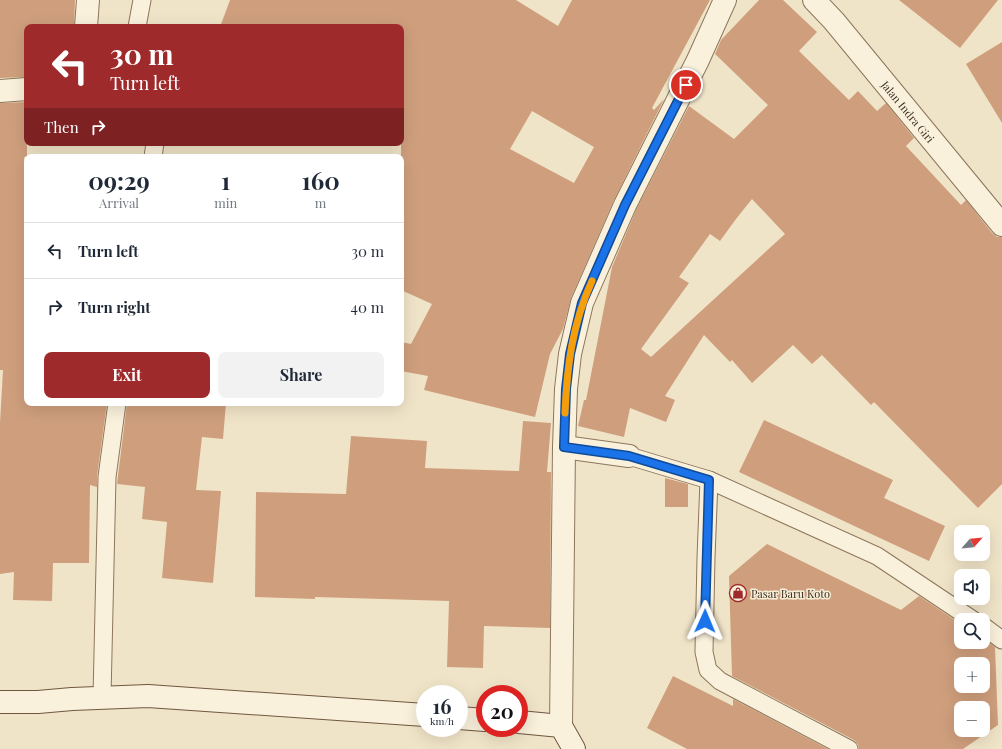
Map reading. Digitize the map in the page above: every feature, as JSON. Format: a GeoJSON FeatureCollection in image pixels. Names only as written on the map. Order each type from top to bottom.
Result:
{"type":"FeatureCollection","features":[{"type":"Feature","properties":{"kind":"street"},"geometry":{"type":"LineString","coordinates":[[86,24],[88,0]]}},
{"type":"Feature","properties":{"kind":"street"},"geometry":{"type":"LineString","coordinates":[[574,749],[561,726],[564,447],[566,389],[570,354],[582,303],[625,205],[698,60],[725,0]]}},
{"type":"Feature","properties":{"kind":"street","name":"Jalan Indra Giri"},"geometry":{"type":"LineString","coordinates":[[814,0],[834,21],[1002,225]]}},
{"type":"Feature","properties":{"kind":"street"},"geometry":{"type":"LineString","coordinates":[[0,91],[24,89]]}},
{"type":"Feature","properties":{"kind":"street"},"geometry":{"type":"LineString","coordinates":[[564,447],[629,456]]}},
{"type":"Feature","properties":{"kind":"street"},"geometry":{"type":"LineString","coordinates":[[0,702],[38,702],[102,697],[148,696],[416,714]]}},
{"type":"Feature","properties":{"kind":"street"},"geometry":{"type":"LineString","coordinates":[[528,723],[561,726]]}},
{"type":"Feature","properties":{"kind":"lane"},"geometry":{"type":"LineString","coordinates":[[138,24],[142,0]]}},
{"type":"Feature","properties":{"kind":"lane"},"geometry":{"type":"LineString","coordinates":[[102,697],[107,477],[117,406]]}},
{"type":"Feature","properties":{"kind":"lane"},"geometry":{"type":"LineString","coordinates":[[629,456],[709,480],[877,556],[962,613]]}},
{"type":"Feature","properties":{"kind":"lane"},"geometry":{"type":"LineString","coordinates":[[709,480],[704,652],[708,670],[720,681],[849,749]]}},
{"type":"Feature","properties":{"kind":"lane"},"geometry":{"type":"LineString","coordinates":[[990,631],[1002,640]]}},
{"type":"Feature","properties":{"kind":"building"},"geometry":{"type":"Polygon","coordinates":[[[0,0],[75,0],[74,24],[24,24],[24,77],[0,78],[0,0]]]}},
{"type":"Feature","properties":{"kind":"building"},"geometry":{"type":"Polygon","coordinates":[[[230,0],[516,0],[558,26],[572,0],[710,0],[652,108],[654,110],[664,99],[614,200],[571,298],[563,329],[550,354],[535,417],[424,390],[428,376],[404,372],[404,343],[411,344],[432,304],[404,291],[404,154],[401,154],[401,146],[404,146],[404,24],[221,24],[230,0]],[[532,111],[510,149],[574,183],[594,147],[532,111]]]}},
{"type":"Feature","properties":{"kind":"building"},"geometry":{"type":"Polygon","coordinates":[[[759,0],[783,0],[817,32],[799,51],[849,100],[858,91],[877,111],[886,103],[914,138],[906,146],[961,205],[966,200],[992,233],[997,237],[1002,237],[1002,484],[978,508],[874,402],[871,405],[822,355],[812,364],[793,345],[752,383],[732,360],[730,362],[704,335],[665,396],[675,400],[666,422],[630,408],[624,437],[578,426],[584,400],[586,400],[612,267],[636,210],[689,106],[734,139],[768,105],[715,54],[721,40],[759,0]],[[752,199],[720,241],[710,234],[679,277],[689,283],[641,349],[651,357],[785,234],[752,199]]]}},
{"type":"Feature","properties":{"kind":"building"},"geometry":{"type":"Polygon","coordinates":[[[899,0],[998,0],[960,48],[899,0]]]}},
{"type":"Feature","properties":{"kind":"building"},"geometry":{"type":"Polygon","coordinates":[[[1002,42],[1002,123],[966,64],[1002,42]]]}},
{"type":"Feature","properties":{"kind":"building"},"geometry":{"type":"Polygon","coordinates":[[[24,102],[24,146],[27,146],[27,154],[24,154],[24,406],[107,406],[97,476],[97,487],[90,485],[89,563],[53,563],[52,601],[13,600],[14,572],[0,574],[0,423],[3,370],[0,370],[0,103],[24,102]]]}},
{"type":"Feature","properties":{"kind":"building"},"geometry":{"type":"Polygon","coordinates":[[[127,406],[226,406],[223,439],[202,437],[196,490],[221,491],[213,583],[162,578],[167,522],[142,519],[145,487],[117,484],[127,406]]]}},
{"type":"Feature","properties":{"kind":"building"},"geometry":{"type":"Polygon","coordinates":[[[764,420],[893,480],[884,498],[945,526],[929,561],[739,472],[764,420]]]}},
{"type":"Feature","properties":{"kind":"building"},"geometry":{"type":"Polygon","coordinates":[[[523,421],[551,423],[547,472],[551,472],[550,628],[484,626],[483,668],[447,667],[449,601],[315,597],[315,599],[255,597],[256,492],[346,494],[351,436],[427,441],[425,468],[519,471],[523,421]]]}},
{"type":"Feature","properties":{"kind":"building"},"geometry":{"type":"Polygon","coordinates":[[[665,478],[688,484],[688,507],[665,507],[665,478]]]}},
{"type":"Feature","properties":{"kind":"building"},"geometry":{"type":"Polygon","coordinates":[[[767,544],[901,610],[919,596],[954,619],[954,649],[990,649],[990,643],[995,647],[998,725],[990,730],[990,701],[954,701],[954,737],[980,737],[963,749],[859,749],[858,744],[854,740],[732,676],[729,576],[767,544]]]}},
{"type":"Feature","properties":{"kind":"building"},"geometry":{"type":"Polygon","coordinates":[[[673,676],[733,706],[733,699],[828,749],[687,749],[647,728],[673,676]]]}},
{"type":"Feature","properties":{"kind":"slow traffic"},"geometry":{"type":"LineString","coordinates":[[565,413],[570,354],[582,303],[592,281]]}},
{"type":"Feature","properties":{"kind":"place","name":"Pasar Baru Koto"},"geometry":{"type":"Point","coordinates":[738,593]}},
{"type":"Feature","properties":{"kind":"route"},"geometry":{"type":"LineString","coordinates":[[686,85],[625,205],[582,303],[570,354],[566,389],[564,447],[629,456],[709,480],[705,621]]}}]}
